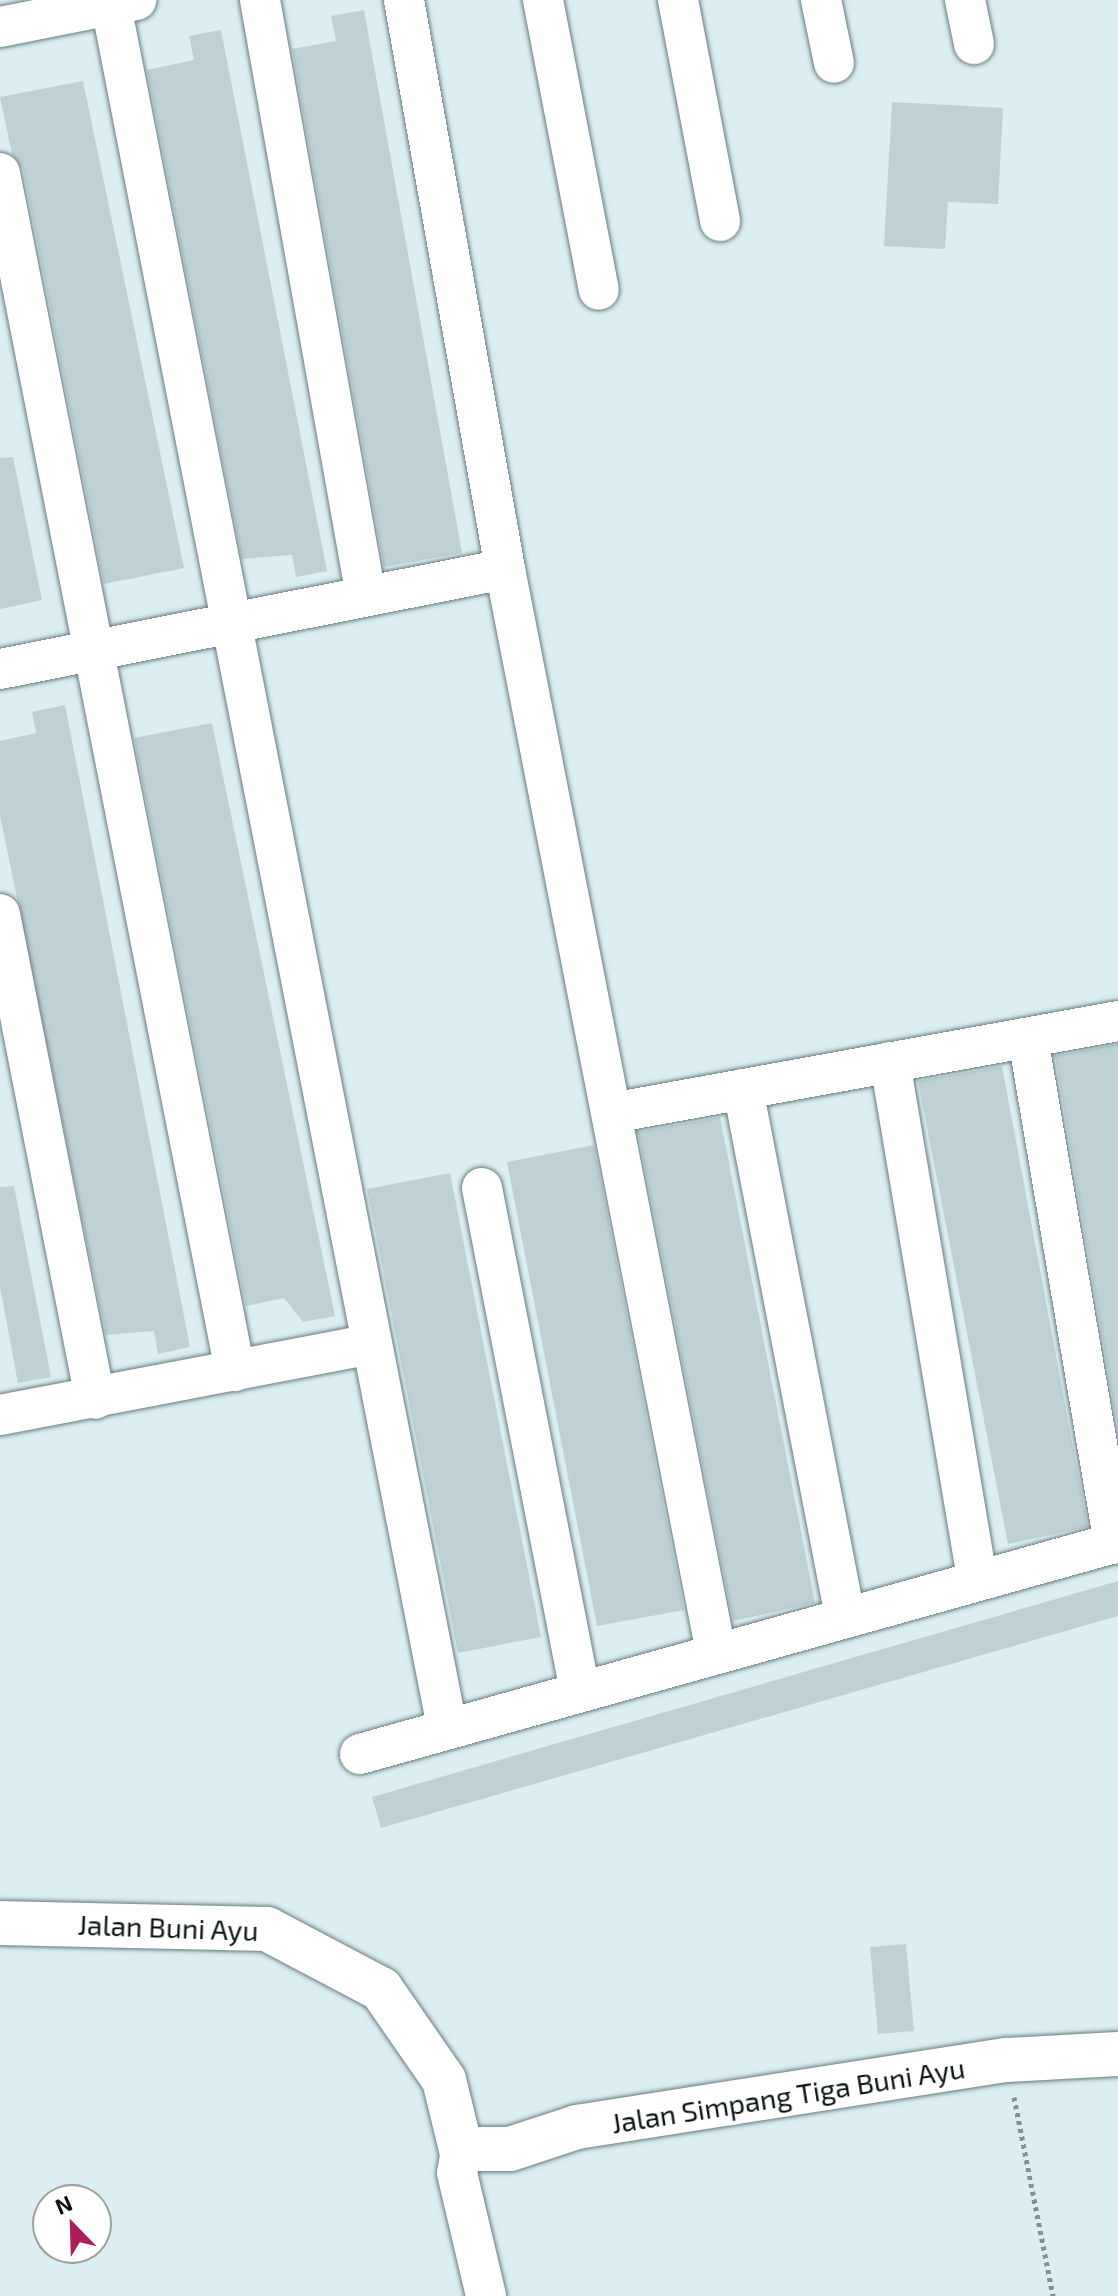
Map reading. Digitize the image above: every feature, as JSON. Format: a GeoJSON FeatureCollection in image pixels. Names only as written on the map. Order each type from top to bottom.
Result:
{"type":"FeatureCollection","features":[{"type":"Feature","properties":{"kind":"main road","name":"Jalan Buni Ayu"},"geometry":{"type":"LineString","coordinates":[[0,1923],[267,1929],[381,1989],[444,2080],[461,2149]]}},
{"type":"Feature","properties":{"kind":"main road","name":"Jalan Simpang Tiga Buni Ayu"},"geometry":{"type":"LineString","coordinates":[[461,2149],[510,2149],[577,2127],[1007,2060],[1118,2054]]}},
{"type":"Feature","properties":{"kind":"street"},"geometry":{"type":"LineString","coordinates":[[260,0],[366,596]]}},
{"type":"Feature","properties":{"kind":"street"},"geometry":{"type":"LineString","coordinates":[[404,0],[505,569],[716,1652]]}},
{"type":"Feature","properties":{"kind":"street"},"geometry":{"type":"LineString","coordinates":[[543,0],[599,290]]}},
{"type":"Feature","properties":{"kind":"street"},"geometry":{"type":"LineString","coordinates":[[678,0],[720,221]]}},
{"type":"Feature","properties":{"kind":"street"},"geometry":{"type":"LineString","coordinates":[[821,0],[834,63]]}},
{"type":"Feature","properties":{"kind":"street"},"geometry":{"type":"LineString","coordinates":[[965,0],[974,44]]}},
{"type":"Feature","properties":{"kind":"street"},"geometry":{"type":"LineString","coordinates":[[0,27],[119,2],[227,624],[447,1728]]}},
{"type":"Feature","properties":{"kind":"street"},"geometry":{"type":"LineString","coordinates":[[0,173],[235,1371]]}},
{"type":"Feature","properties":{"kind":"street"},"geometry":{"type":"LineString","coordinates":[[0,669],[505,569]]}},
{"type":"Feature","properties":{"kind":"street"},"geometry":{"type":"LineString","coordinates":[[0,914],[95,1399]]}},
{"type":"Feature","properties":{"kind":"street"},"geometry":{"type":"LineString","coordinates":[[612,1113],[1118,1021]]}},
{"type":"Feature","properties":{"kind":"street"},"geometry":{"type":"LineString","coordinates":[[360,1754],[977,1578],[1116,1543],[1028,1038]]}},
{"type":"Feature","properties":{"kind":"street"},"geometry":{"type":"LineString","coordinates":[[890,1062],[977,1578]]}},
{"type":"Feature","properties":{"kind":"street"},"geometry":{"type":"LineString","coordinates":[[743,1089],[845,1616]]}},
{"type":"Feature","properties":{"kind":"street"},"geometry":{"type":"LineString","coordinates":[[482,1188],[580,1691]]}},
{"type":"Feature","properties":{"kind":"street"},"geometry":{"type":"LineString","coordinates":[[0,1415],[371,1344]]}},
{"type":"Feature","properties":{"kind":"street"},"geometry":{"type":"LineString","coordinates":[[461,2149],[457,2173],[486,2296]]}},
{"type":"Feature","properties":{"kind":"path"},"geometry":{"type":"LineString","coordinates":[[1007,2060],[1053,2296]]}},
{"type":"Feature","properties":{"kind":"building"},"geometry":{"type":"Polygon","coordinates":[[[364,10],[462,553],[384,567],[292,49],[336,41],[331,16],[364,10]]]}},
{"type":"Feature","properties":{"kind":"building"},"geometry":{"type":"Polygon","coordinates":[[[221,30],[327,571],[296,577],[292,555],[242,559],[147,70],[194,60],[189,36],[221,30]]]}},
{"type":"Feature","properties":{"kind":"building"},"geometry":{"type":"Polygon","coordinates":[[[83,81],[184,568],[104,584],[23,169],[12,154],[0,97],[83,81]]]}},
{"type":"Feature","properties":{"kind":"building"},"geometry":{"type":"Polygon","coordinates":[[[892,102],[1003,108],[998,204],[948,202],[945,249],[884,246],[892,102]]]}},
{"type":"Feature","properties":{"kind":"building"},"geometry":{"type":"Polygon","coordinates":[[[13,457],[42,600],[0,609],[0,458],[13,457]]]}},
{"type":"Feature","properties":{"kind":"building"},"geometry":{"type":"Polygon","coordinates":[[[65,705],[190,1347],[158,1354],[154,1331],[106,1335],[0,815],[0,741],[36,733],[32,712],[65,705]]]}},
{"type":"Feature","properties":{"kind":"building"},"geometry":{"type":"Polygon","coordinates":[[[212,723],[335,1316],[303,1322],[284,1298],[246,1306],[134,738],[212,723]]]}},
{"type":"Feature","properties":{"kind":"building"},"geometry":{"type":"Polygon","coordinates":[[[1118,1044],[1118,1430],[1055,1056],[1118,1044]]]}},
{"type":"Feature","properties":{"kind":"building"},"geometry":{"type":"Polygon","coordinates":[[[1002,1066],[1088,1527],[1008,1544],[918,1081],[1002,1066]]]}},
{"type":"Feature","properties":{"kind":"building"},"geometry":{"type":"Polygon","coordinates":[[[720,1117],[815,1603],[733,1621],[638,1132],[720,1117]]]}},
{"type":"Feature","properties":{"kind":"building"},"geometry":{"type":"Polygon","coordinates":[[[594,1145],[684,1610],[597,1626],[507,1162],[594,1145]]]}},
{"type":"Feature","properties":{"kind":"building"},"geometry":{"type":"Polygon","coordinates":[[[450,1173],[541,1637],[458,1653],[367,1189],[450,1173]]]}},
{"type":"Feature","properties":{"kind":"building"},"geometry":{"type":"Polygon","coordinates":[[[14,1186],[51,1377],[18,1383],[0,1287],[0,1187],[14,1186]]]}},
{"type":"Feature","properties":{"kind":"building"},"geometry":{"type":"Polygon","coordinates":[[[1118,1581],[1118,1616],[381,1828],[372,1797],[1118,1581]]]}},
{"type":"Feature","properties":{"kind":"building"},"geometry":{"type":"Polygon","coordinates":[[[906,1944],[914,2031],[878,2034],[870,1947],[906,1944]]]}}]}
